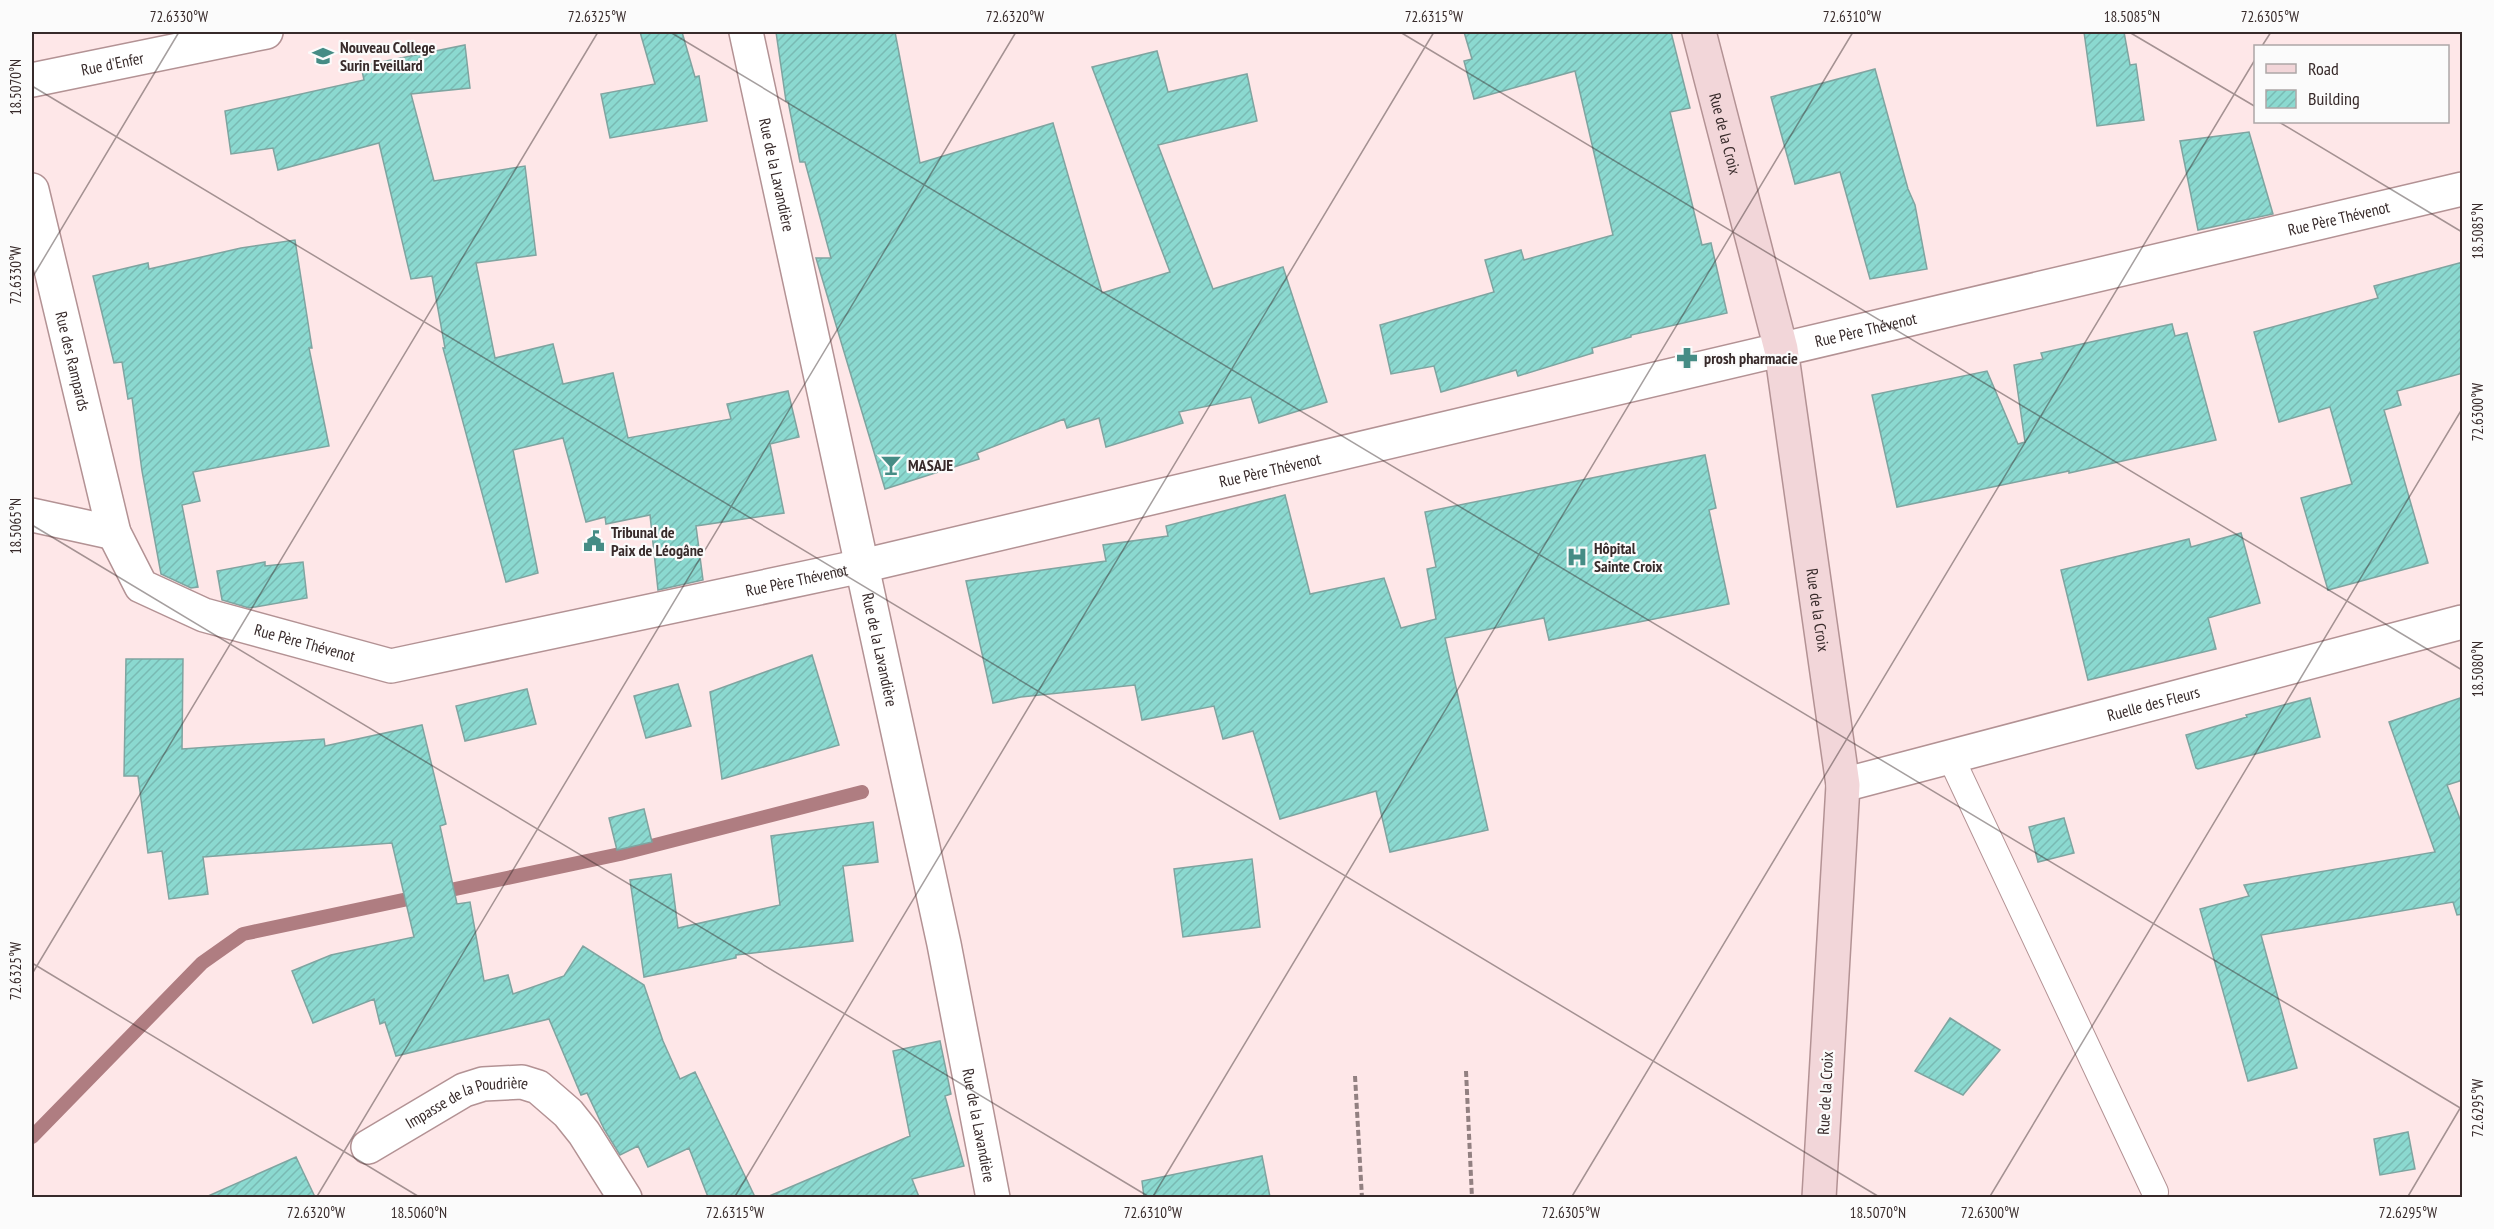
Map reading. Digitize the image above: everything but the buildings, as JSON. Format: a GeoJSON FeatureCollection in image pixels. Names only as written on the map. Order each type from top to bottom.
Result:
{"type":"FeatureCollection","features":[{"type":"Feature","properties":{"kind":"street","name":"Rue d'Enfer"},"geometry":{"type":"LineString","coordinates":[[32,80],[266,32]]}},
{"type":"Feature","properties":{"kind":"street","name":"Rue de la Lavandière"},"geometry":{"type":"LineString","coordinates":[[746,32],[944,944],[993,1197]]}},
{"type":"Feature","properties":{"kind":"street","name":"Rue de la Croix"},"geometry":{"type":"LineString","coordinates":[[1699,32],[1781,349],[1843,785],[1819,1197]]}},
{"type":"Feature","properties":{"kind":"street","name":"Rue Père Thévenot"},"geometry":{"type":"LineString","coordinates":[[114,533],[141,586],[204,615],[390,666],[862,566],[2463,189]]}},
{"type":"Feature","properties":{"kind":"street","name":"Rue des Rampards"},"geometry":{"type":"LineString","coordinates":[[32,190],[114,533]]}},
{"type":"Feature","properties":{"kind":"street"},"geometry":{"type":"LineString","coordinates":[[32,515],[114,533]]}},
{"type":"Feature","properties":{"kind":"street","name":"Ruelle des Fleurs"},"geometry":{"type":"LineString","coordinates":[[1843,785],[2463,622]]}},
{"type":"Feature","properties":{"kind":"street","name":"Impasse de la Poudrière"},"geometry":{"type":"LineString","coordinates":[[368,1147],[464,1090],[483,1084],[522,1082],[538,1087],[568,1113],[584,1133],[625,1197]]}},
{"type":"Feature","properties":{"kind":"lane"},"geometry":{"type":"LineString","coordinates":[[1951,758],[2155,1192]]}},
{"type":"Feature","properties":{"kind":"path"},"geometry":{"type":"LineString","coordinates":[[1466,1071],[1472,1197]]}},
{"type":"Feature","properties":{"kind":"path"},"geometry":{"type":"LineString","coordinates":[[1355,1076],[1362,1197]]}},
{"type":"Feature","properties":{"kind":"waterway"},"geometry":{"type":"LineString","coordinates":[[32,1137],[202,963],[243,934],[620,854],[862,792]]}},
{"type":"Feature","properties":{"kind":"place","name":"Nouveau College Surin Eveillard"},"geometry":{"type":"Point","coordinates":[323,56]}},
{"type":"Feature","properties":{"kind":"place","name":"prosh pharmacie"},"geometry":{"type":"Point","coordinates":[1687,358]}},
{"type":"Feature","properties":{"kind":"place","name":"MASAJE"},"geometry":{"type":"Point","coordinates":[891,465]}},
{"type":"Feature","properties":{"kind":"place","name":"Tribunal de Paix de Léogâne"},"geometry":{"type":"Point","coordinates":[594,541]}},
{"type":"Feature","properties":{"kind":"place","name":"Hôpital Sainte Croix"},"geometry":{"type":"Point","coordinates":[1577,557]}}]}
